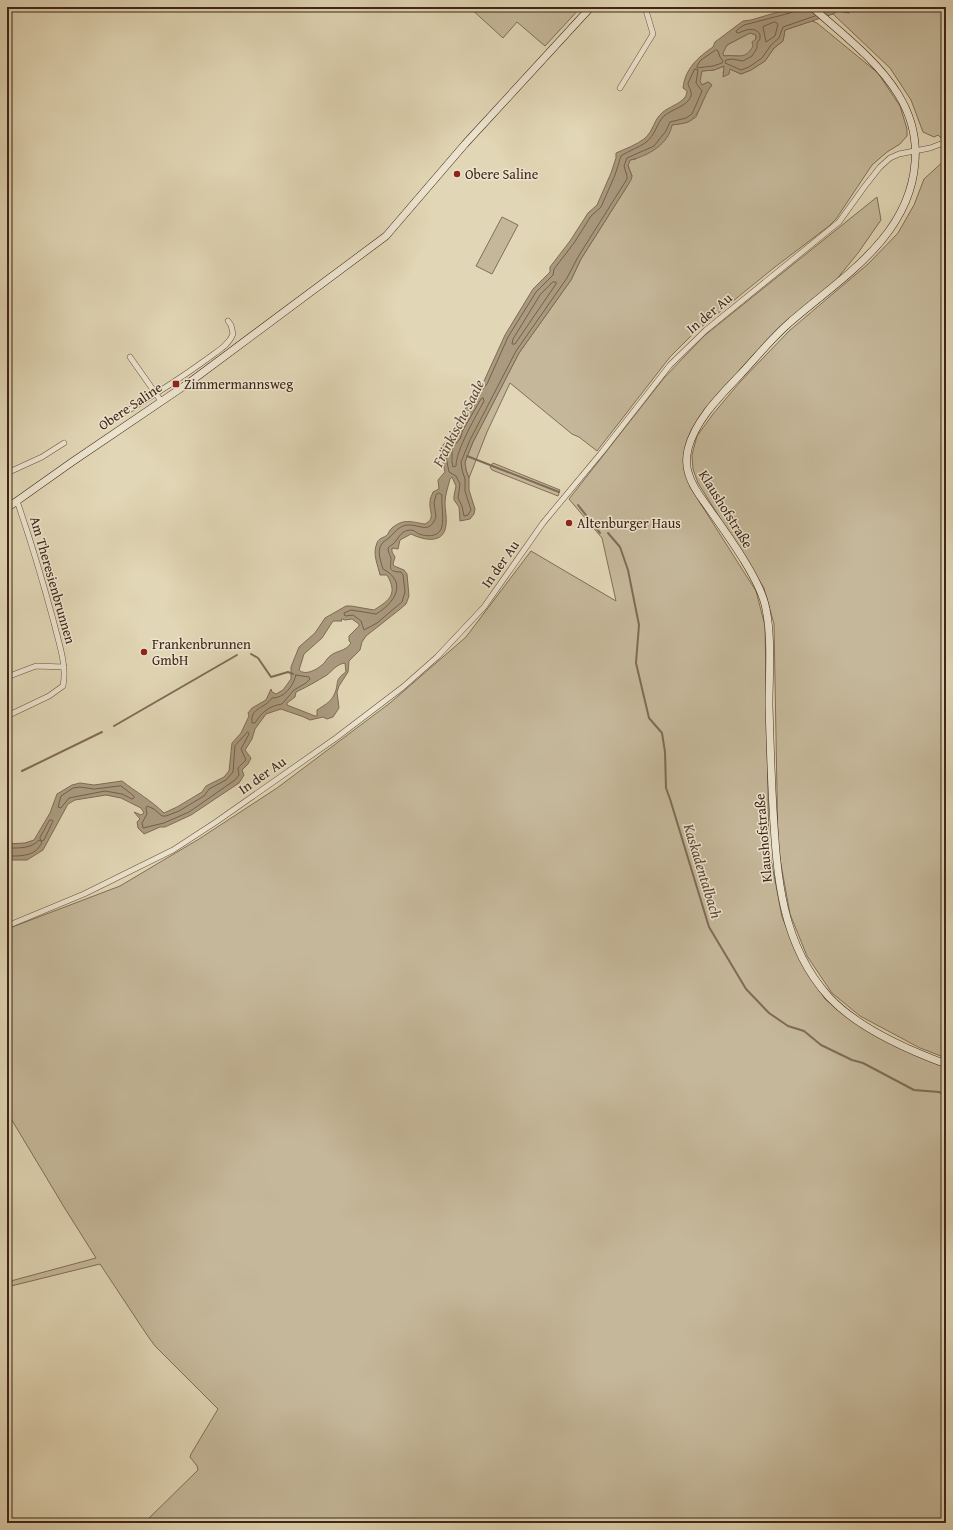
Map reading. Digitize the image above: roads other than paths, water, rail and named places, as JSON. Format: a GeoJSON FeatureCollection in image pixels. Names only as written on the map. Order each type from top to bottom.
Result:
{"type":"FeatureCollection","features":[{"type":"Feature","properties":{"kind":"main road","name":"Obere Saline"},"geometry":{"type":"LineString","coordinates":[[7,508],[161,401],[275,319],[386,236],[465,144],[591,7]]}},
{"type":"Feature","properties":{"kind":"main road","name":"Klaushofstraße"},"geometry":{"type":"LineString","coordinates":[[812,7],[869,58],[886,77],[906,109],[914,131],[916,151],[914,177],[904,209],[890,231],[864,260],[785,327],[708,411],[692,434],[687,454],[687,469],[693,485],[722,527],[756,582],[766,606],[769,646],[770,755],[777,862],[781,898],[793,937],[802,957],[815,978],[828,996],[842,1009],[857,1021],[918,1053],[946,1064]]}},
{"type":"Feature","properties":{"kind":"street"},"geometry":{"type":"LineString","coordinates":[[620,88],[653,34],[645,7]]}},
{"type":"Feature","properties":{"kind":"street","name":"In der Au"},"geometry":{"type":"LineString","coordinates":[[7,926],[84,894],[173,850],[216,822],[336,738],[403,687],[437,657],[484,607],[543,523],[602,452],[670,365],[706,330],[839,222],[880,167],[890,158],[899,154],[916,151],[946,142]]}},
{"type":"Feature","properties":{"kind":"street","name":"Obere Saline"},"geometry":{"type":"LineString","coordinates":[[105,424],[190,372],[229,342],[233,334],[231,325],[228,321]]}},
{"type":"Feature","properties":{"kind":"street"},"geometry":{"type":"LineString","coordinates":[[130,357],[161,401]]}},
{"type":"Feature","properties":{"kind":"street"},"geometry":{"type":"LineString","coordinates":[[7,473],[42,457],[64,443]]}},
{"type":"Feature","properties":{"kind":"street","name":"Am Theresienbrunnen"},"geometry":{"type":"LineString","coordinates":[[7,716],[49,696],[63,686],[65,677],[64,667],[49,606],[30,537],[17,501]]}},
{"type":"Feature","properties":{"kind":"street","name":"Am Theresienbrunnen"},"geometry":{"type":"LineString","coordinates":[[7,677],[36,666],[64,667]]}},
{"type":"Feature","properties":{"kind":"water","name":"Fränkische Saale"},"geometry":{"type":"Polygon","coordinates":[[[795,7],[852,7],[849,13],[837,11],[833,14],[785,30],[783,41],[774,48],[765,61],[751,70],[741,74],[730,69],[729,74],[723,77],[724,66],[714,70],[702,71],[700,81],[702,85],[708,82],[712,85],[706,94],[696,116],[688,122],[672,125],[667,138],[657,148],[644,156],[630,160],[628,166],[632,176],[631,180],[581,259],[571,280],[519,353],[473,442],[465,462],[469,478],[469,490],[475,509],[474,514],[470,519],[460,521],[459,507],[454,500],[456,486],[452,477],[450,479],[445,503],[446,525],[441,536],[427,539],[411,534],[400,540],[398,549],[392,548],[392,552],[395,557],[393,564],[394,566],[404,570],[407,574],[409,596],[406,604],[366,636],[362,642],[360,650],[349,661],[348,672],[337,692],[339,708],[333,717],[327,719],[323,717],[310,720],[281,709],[266,714],[255,729],[252,739],[245,750],[251,758],[242,770],[244,775],[239,783],[191,815],[165,827],[160,827],[144,834],[138,828],[137,822],[140,819],[134,812],[141,815],[144,813],[141,808],[121,798],[106,795],[75,800],[68,804],[43,850],[27,860],[7,860],[7,844],[25,843],[34,840],[50,813],[57,794],[72,785],[80,783],[94,785],[122,781],[164,813],[202,792],[206,786],[224,777],[229,771],[232,743],[241,733],[249,716],[248,713],[252,708],[266,700],[271,689],[272,692],[276,694],[283,690],[291,679],[291,667],[299,647],[315,633],[325,618],[346,606],[374,610],[388,600],[391,596],[392,587],[387,575],[380,575],[375,555],[378,542],[387,535],[392,528],[400,523],[412,522],[425,524],[430,519],[430,501],[433,492],[439,489],[438,480],[445,472],[442,457],[443,445],[453,434],[455,427],[475,392],[484,381],[505,335],[533,289],[550,272],[550,267],[570,241],[588,213],[597,205],[611,173],[616,158],[616,153],[644,139],[652,129],[657,118],[684,98],[687,91],[683,88],[686,75],[697,59],[713,47],[715,42],[743,21],[795,7]],[[750,33],[727,45],[723,53],[724,56],[741,56],[747,54],[753,46],[752,42],[756,39],[756,35],[750,33]],[[352,619],[341,620],[342,621],[333,621],[322,638],[304,654],[299,670],[301,672],[307,672],[320,667],[333,654],[349,646],[351,643],[349,641],[349,636],[359,626],[359,624],[352,619]],[[345,663],[327,675],[296,692],[295,697],[287,703],[287,705],[317,716],[317,710],[331,700],[336,691],[339,678],[346,672],[345,663]]]}},
{"type":"Feature","properties":{"kind":"waterway","name":"Kaskadentalbach"},"geometry":{"type":"LineString","coordinates":[[467,456],[559,492]]}},
{"type":"Feature","properties":{"kind":"waterway","name":"Kaskadentalbach"},"geometry":{"type":"LineString","coordinates":[[578,505],[600,533]]}},
{"type":"Feature","properties":{"kind":"waterway","name":"Kaskadentalbach"},"geometry":{"type":"LineString","coordinates":[[608,533],[620,547],[628,570],[639,625],[636,663],[649,718],[662,733],[665,752],[666,788],[709,927],[746,989],[769,1013],[788,1026],[804,1031],[821,1045],[852,1060],[863,1063],[914,1090],[939,1092],[946,1095]]}},
{"type":"Feature","properties":{"kind":"waterway"},"geometry":{"type":"LineString","coordinates":[[251,654],[258,658],[271,677],[288,672],[293,674]]}},
{"type":"Feature","properties":{"kind":"waterway"},"geometry":{"type":"LineString","coordinates":[[114,726],[237,655]]}},
{"type":"Feature","properties":{"kind":"waterway"},"geometry":{"type":"LineString","coordinates":[[22,771],[102,732]]}},
{"type":"Feature","properties":{"kind":"place","name":"Obere Saline"},"geometry":{"type":"Point","coordinates":[457,174]}},
{"type":"Feature","properties":{"kind":"place","name":"Zimmermannsweg"},"geometry":{"type":"Point","coordinates":[176,384]}},
{"type":"Feature","properties":{"kind":"place","name":"Altenburger Haus"},"geometry":{"type":"Point","coordinates":[569,523]}},
{"type":"Feature","properties":{"kind":"place","name":"Frankenbrunnen GmbH"},"geometry":{"type":"Point","coordinates":[144,652]}}]}
